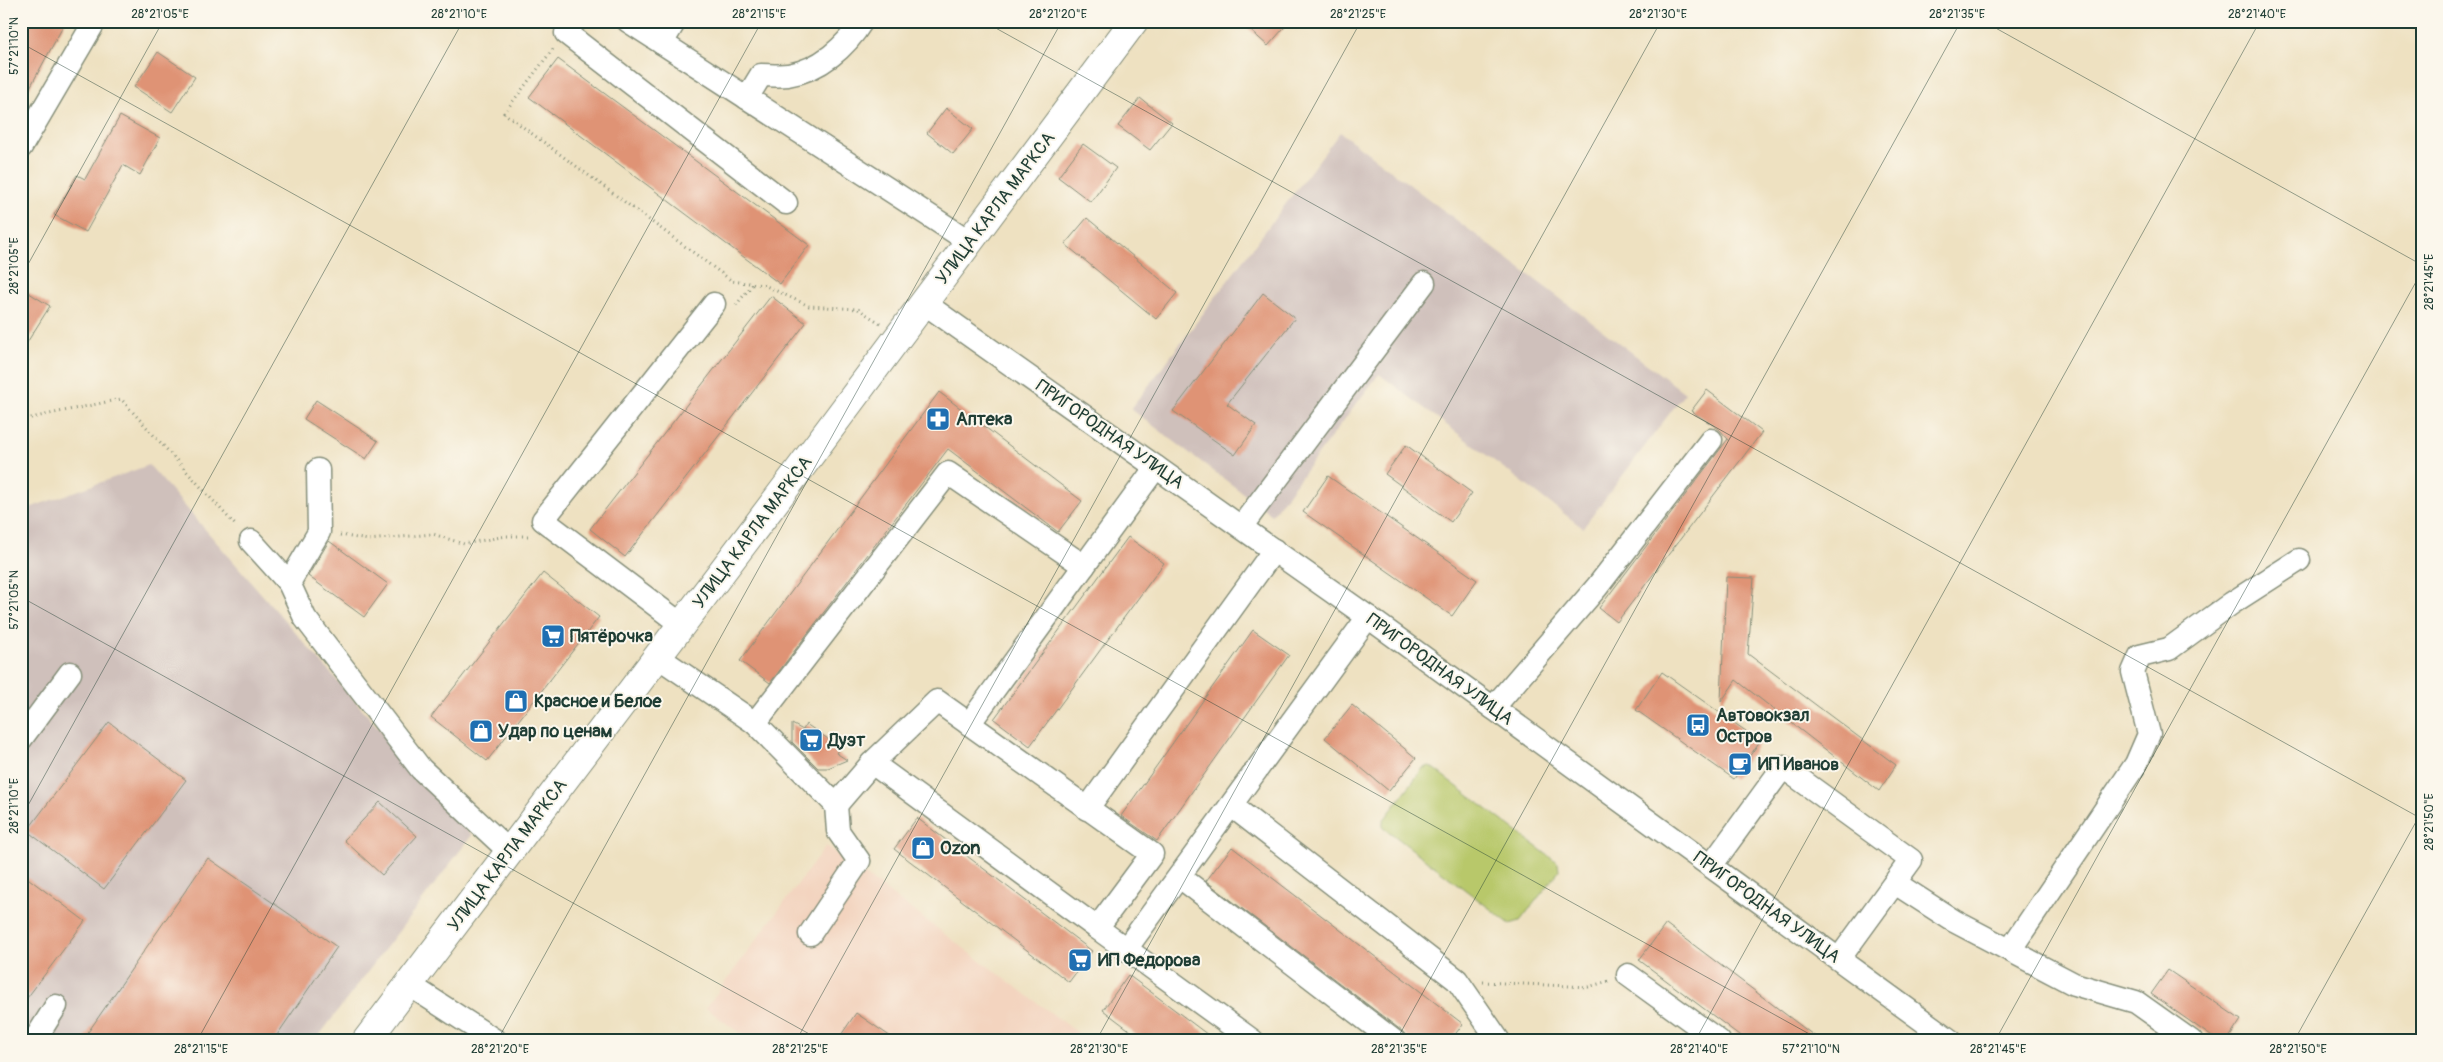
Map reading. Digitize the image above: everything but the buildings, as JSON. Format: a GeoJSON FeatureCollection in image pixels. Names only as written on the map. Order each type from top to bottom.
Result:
{"type":"FeatureCollection","features":[{"type":"Feature","properties":{"kind":"main road","name":"УЛИЦА КАРЛА МАРКСА"},"geometry":{"type":"LineString","coordinates":[[366,1041],[658,657],[1134,21]]}},
{"type":"Feature","properties":{"kind":"street"},"geometry":{"type":"LineString","coordinates":[[21,147],[95,21]]}},
{"type":"Feature","properties":{"kind":"street"},"geometry":{"type":"LineString","coordinates":[[628,21],[970,242]]}},
{"type":"Feature","properties":{"kind":"street"},"geometry":{"type":"LineString","coordinates":[[662,43],[675,21]]}},
{"type":"Feature","properties":{"kind":"street"},"geometry":{"type":"LineString","coordinates":[[748,98],[760,75],[788,75],[818,65],[850,39],[862,21]]}},
{"type":"Feature","properties":{"kind":"street"},"geometry":{"type":"LineString","coordinates":[[570,27],[786,204]]}},
{"type":"Feature","properties":{"kind":"street"},"geometry":{"type":"LineString","coordinates":[[1241,527],[1424,283]]}},
{"type":"Feature","properties":{"kind":"street","name":"ПРИГОРОДНАЯ УЛИЦА"},"geometry":{"type":"LineString","coordinates":[[924,303],[1368,616],[1839,959],[1940,1038]]}},
{"type":"Feature","properties":{"kind":"street"},"geometry":{"type":"LineString","coordinates":[[682,625],[543,520],[714,304]]}},
{"type":"Feature","properties":{"kind":"street"},"geometry":{"type":"LineString","coordinates":[[1493,708],[1598,587],[1710,440]]}},
{"type":"Feature","properties":{"kind":"street"},"geometry":{"type":"LineString","coordinates":[[969,724],[1156,467]]}},
{"type":"Feature","properties":{"kind":"street"},"geometry":{"type":"LineString","coordinates":[[289,583],[319,532],[318,470]]}},
{"type":"Feature","properties":{"kind":"street"},"geometry":{"type":"LineString","coordinates":[[755,723],[948,473],[1084,566]]}},
{"type":"Feature","properties":{"kind":"street"},"geometry":{"type":"LineString","coordinates":[[251,541],[289,583],[305,618],[421,769],[510,852]]}},
{"type":"Feature","properties":{"kind":"street"},"geometry":{"type":"LineString","coordinates":[[1087,809],[1274,550]]}},
{"type":"Feature","properties":{"kind":"street"},"geometry":{"type":"LineString","coordinates":[[2010,950],[2136,764],[2146,742],[2149,734],[2133,672],[2140,656],[2169,649],[2232,603],[2299,560]]}},
{"type":"Feature","properties":{"kind":"street"},"geometry":{"type":"LineString","coordinates":[[1126,949],[1232,806],[1368,616]]}},
{"type":"Feature","properties":{"kind":"street"},"geometry":{"type":"LineString","coordinates":[[658,657],[755,723],[836,805],[838,831],[859,861],[810,934]]}},
{"type":"Feature","properties":{"kind":"street"},"geometry":{"type":"LineString","coordinates":[[21,739],[70,673]]}},
{"type":"Feature","properties":{"kind":"street"},"geometry":{"type":"LineString","coordinates":[[836,805],[872,763],[937,701],[1152,854],[1096,928]]}},
{"type":"Feature","properties":{"kind":"street"},"geometry":{"type":"LineString","coordinates":[[872,763],[1253,1041]]}},
{"type":"Feature","properties":{"kind":"street"},"geometry":{"type":"LineString","coordinates":[[1711,866],[1783,768],[1911,860],[1839,959]]}},
{"type":"Feature","properties":{"kind":"street"},"geometry":{"type":"LineString","coordinates":[[1232,806],[1457,980],[1499,1041]]}},
{"type":"Feature","properties":{"kind":"street"},"geometry":{"type":"LineString","coordinates":[[1180,877],[1394,1041]]}},
{"type":"Feature","properties":{"kind":"street"},"geometry":{"type":"LineString","coordinates":[[1895,883],[1954,921],[2074,984],[2136,1002],[2179,1037]]}},
{"type":"Feature","properties":{"kind":"street"},"geometry":{"type":"LineString","coordinates":[[1628,975],[1720,1041]]}},
{"type":"Feature","properties":{"kind":"street"},"geometry":{"type":"LineString","coordinates":[[408,984],[496,1041]]}},
{"type":"Feature","properties":{"kind":"street"},"geometry":{"type":"LineString","coordinates":[[34,1041],[56,1006]]}},
{"type":"Feature","properties":{"kind":"path"},"geometry":{"type":"LineString","coordinates":[[570,27],[504,113],[732,281],[764,285],[809,306],[858,309],[900,335]]}},
{"type":"Feature","properties":{"kind":"path"},"geometry":{"type":"LineString","coordinates":[[21,420],[121,399],[251,541]]}},
{"type":"Feature","properties":{"kind":"path"},"geometry":{"type":"LineString","coordinates":[[319,532],[368,540],[434,534],[464,544],[506,536],[528,537],[543,520]]}},
{"type":"Feature","properties":{"kind":"path"},"geometry":{"type":"LineString","coordinates":[[1457,980],[1588,987],[1628,975]]}},
{"type":"Feature","properties":{"kind":"shaded area"},"geometry":{"type":"Polygon","coordinates":[[[1340,132],[1685,393],[1583,528],[1379,374],[1272,515],[1131,409],[1340,132]]]}},
{"type":"Feature","properties":{"kind":"shaded area"},"geometry":{"type":"Polygon","coordinates":[[[149,465],[472,835],[315,1041],[21,1041],[21,511],[149,465]]]}},
{"type":"Feature","properties":{"kind":"shaded area"},"geometry":{"type":"Polygon","coordinates":[[[826,846],[1089,1041],[750,1041],[706,1008],[826,846]]]}},
{"type":"Feature","properties":{"kind":"green space"},"geometry":{"type":"Polygon","coordinates":[[[1430,766],[1558,863],[1559,871],[1520,921],[1510,924],[1383,827],[1383,821],[1423,768],[1430,766]]]}},
{"type":"Feature","properties":{"kind":"place","name":"Аптека"},"geometry":{"type":"Point","coordinates":[938,419]}},
{"type":"Feature","properties":{"kind":"place","name":"Пятёрочка"},"geometry":{"type":"Point","coordinates":[553,636]}},
{"type":"Feature","properties":{"kind":"place","name":"Красное и Белое"},"geometry":{"type":"Point","coordinates":[516,701]}},
{"type":"Feature","properties":{"kind":"place","name":"Автовокзал Остров"},"geometry":{"type":"Point","coordinates":[1698,725]}},
{"type":"Feature","properties":{"kind":"place","name":"Удар по ценам"},"geometry":{"type":"Point","coordinates":[481,731]}},
{"type":"Feature","properties":{"kind":"place","name":"Дуэт"},"geometry":{"type":"Point","coordinates":[811,740]}},
{"type":"Feature","properties":{"kind":"place","name":"ИП Иванов"},"geometry":{"type":"Point","coordinates":[1740,764]}},
{"type":"Feature","properties":{"kind":"place","name":"Ozon"},"geometry":{"type":"Point","coordinates":[923,848]}},
{"type":"Feature","properties":{"kind":"place","name":"ИП Федорова"},"geometry":{"type":"Point","coordinates":[1080,960]}}]}
